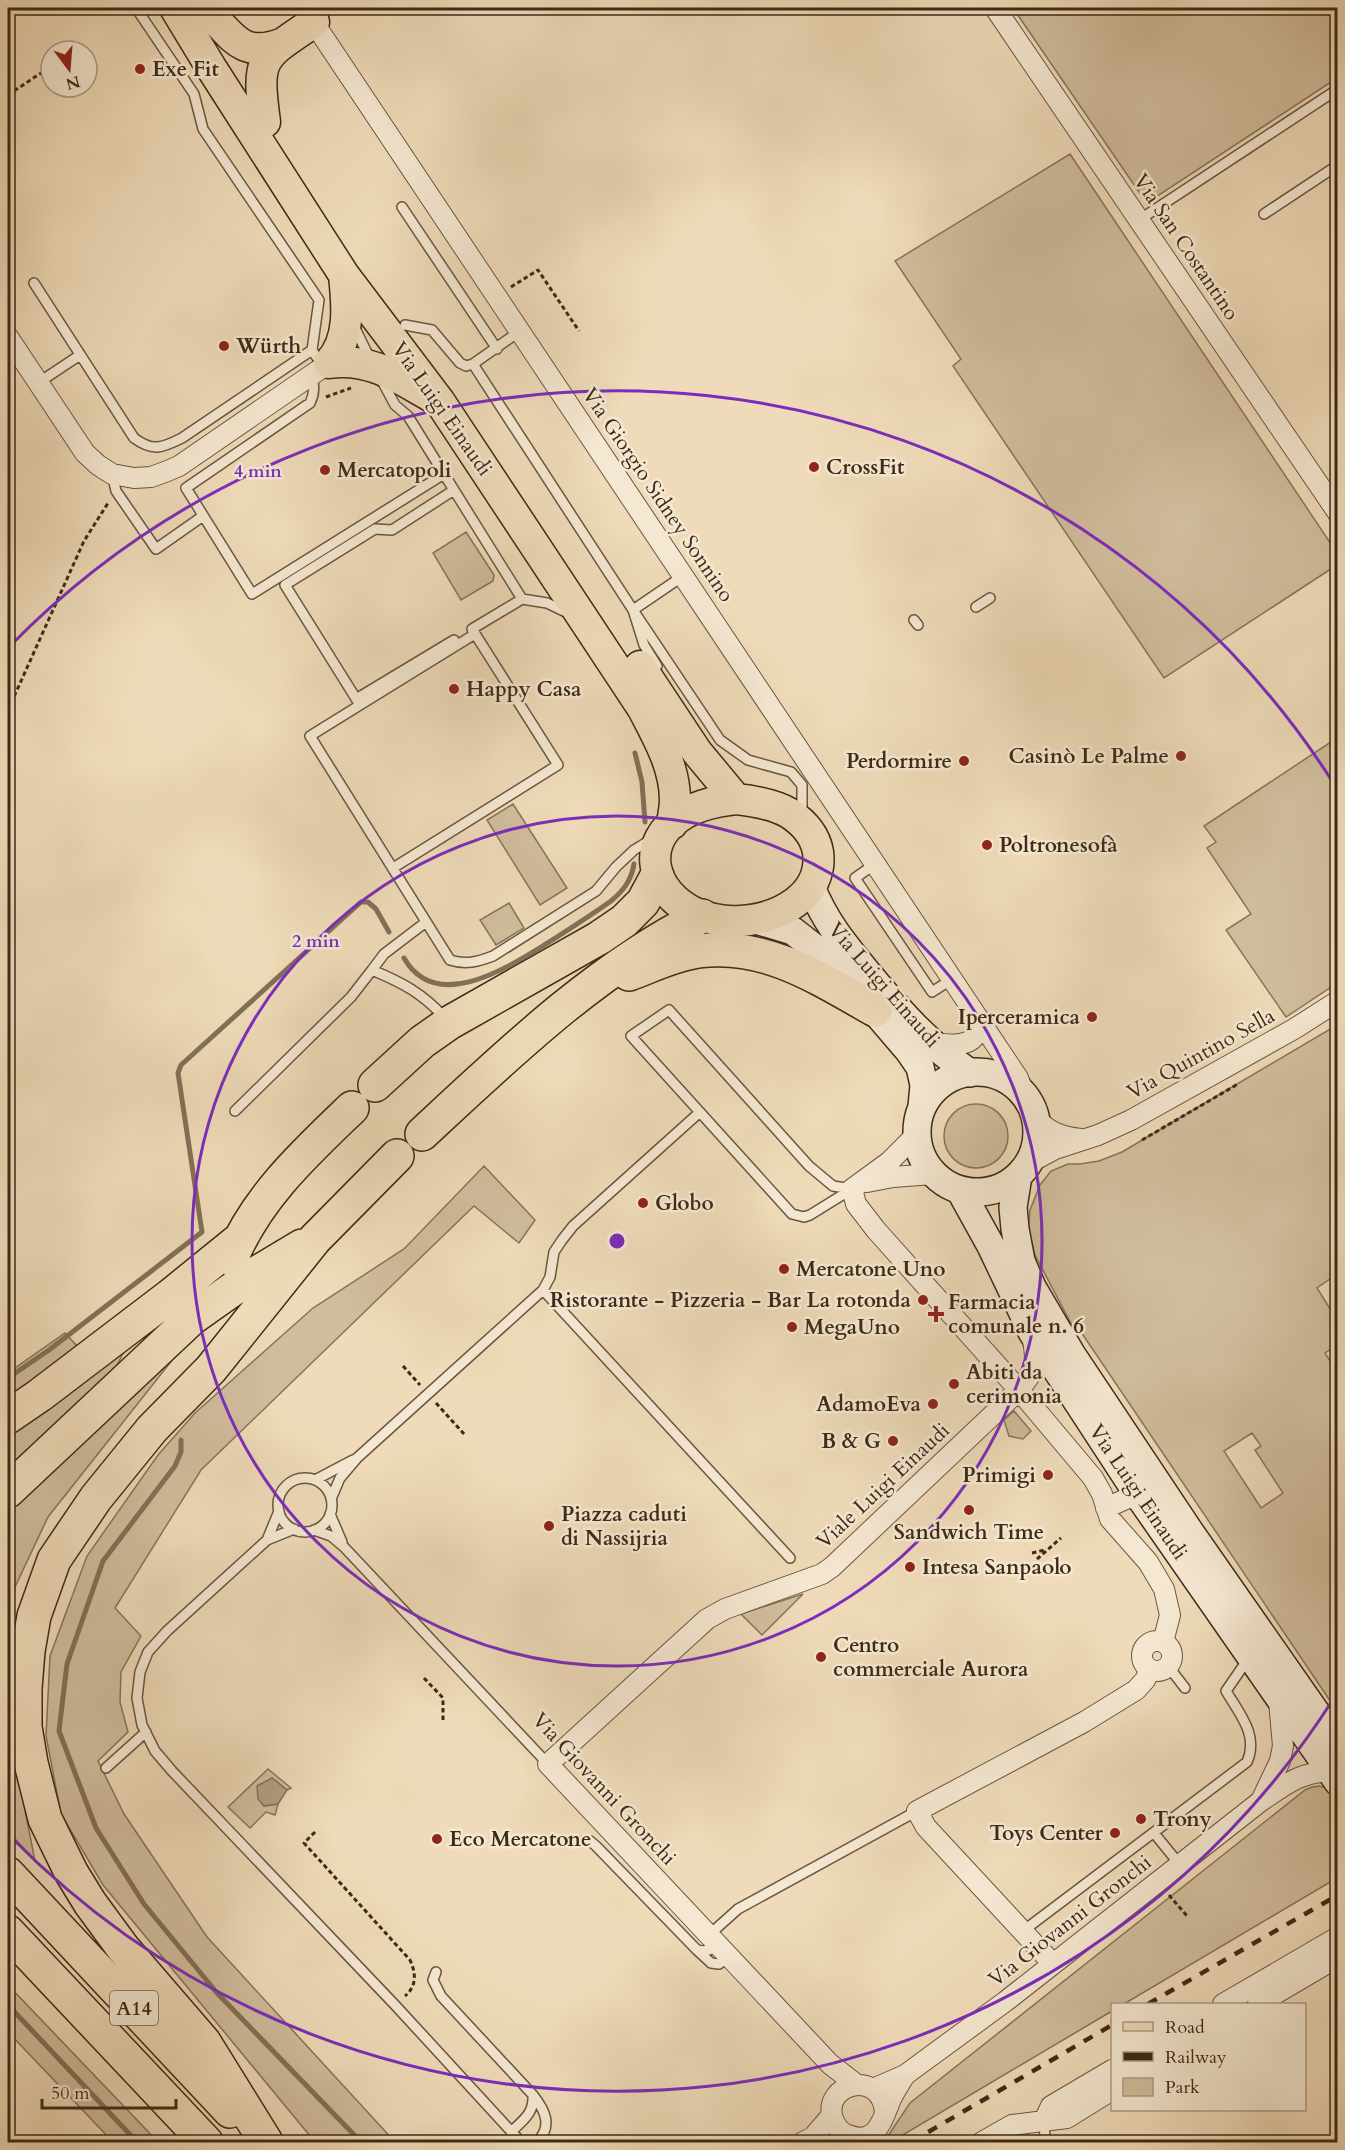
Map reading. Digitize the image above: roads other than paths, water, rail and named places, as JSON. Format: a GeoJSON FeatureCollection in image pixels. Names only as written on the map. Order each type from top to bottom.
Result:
{"type":"FeatureCollection","features":[{"type":"Feature","properties":{"kind":"highway"},"geometry":{"type":"LineString","coordinates":[[375,1085],[422,1042],[449,1023],[599,938],[624,921],[643,902],[657,876]]}},
{"type":"Feature","properties":{"kind":"highway"},"geometry":{"type":"LineString","coordinates":[[422,1134],[510,1052],[588,990],[644,947],[702,916]]}},
{"type":"Feature","properties":{"kind":"highway"},"geometry":{"type":"LineString","coordinates":[[588,990],[665,960],[698,951],[729,949],[756,952],[787,963],[875,1010]]}},
{"type":"Feature","properties":{"kind":"highway"},"geometry":{"type":"LineString","coordinates":[[192,1318],[220,1280],[239,1240],[277,1182],[352,1108]]}},
{"type":"Feature","properties":{"kind":"highway"},"geometry":{"type":"LineString","coordinates":[[266,2142],[204,2042],[123,1947],[90,1904],[71,1872],[45,1819],[25,1727],[28,1651],[34,1616],[54,1560],[96,1498],[152,1429],[212,1369],[315,1239],[398,1156]]}},
{"type":"Feature","properties":{"kind":"highway"},"geometry":{"type":"LineString","coordinates":[[8,1491],[192,1318],[250,1277],[315,1239]]}},
{"type":"Feature","properties":{"kind":"highway"},"geometry":{"type":"LineString","coordinates":[[8,1417],[152,1311],[239,1240]]}},
{"type":"Feature","properties":{"kind":"highway","name":"A14"},"geometry":{"type":"LineString","coordinates":[[8,1874],[260,2142]]}},
{"type":"Feature","properties":{"kind":"highway","name":"A14"},"geometry":{"type":"LineString","coordinates":[[8,1932],[206,2142]]}},
{"type":"Feature","properties":{"kind":"main road","name":"Via Luigi Einaudi"},"geometry":{"type":"LineString","coordinates":[[175,8],[344,275],[440,402],[643,709],[663,747],[672,773],[675,801],[667,829],[657,847],[655,861],[657,876],[663,889],[672,899],[702,916],[737,922],[756,920],[790,907],[811,887],[821,912],[832,930],[891,1000],[928,1041],[970,1072]]}},
{"type":"Feature","properties":{"kind":"main road","name":"Via Luigi Einaudi"},"geometry":{"type":"LineString","coordinates":[[188,8],[226,61],[346,246],[471,412],[683,723],[714,774],[736,800]]}},
{"type":"Feature","properties":{"kind":"main road"},"geometry":{"type":"LineString","coordinates":[[202,8],[231,38],[241,44],[262,48],[281,44]]}},
{"type":"Feature","properties":{"kind":"main road"},"geometry":{"type":"LineString","coordinates":[[265,122],[261,76],[270,55],[309,15]]}},
{"type":"Feature","properties":{"kind":"main road"},"geometry":{"type":"LineString","coordinates":[[344,275],[346,310],[343,339],[356,366],[440,402]]}},
{"type":"Feature","properties":{"kind":"main road"},"geometry":{"type":"LineString","coordinates":[[667,829],[684,814],[718,801],[754,801],[772,806],[789,813],[802,822],[817,846],[819,860],[817,874],[811,887]]}},
{"type":"Feature","properties":{"kind":"main road","name":"Via Luigi Einaudi"},"geometry":{"type":"LineString","coordinates":[[756,920],[793,931],[816,949],[875,1010],[920,1067],[924,1085],[922,1107]]}},
{"type":"Feature","properties":{"kind":"main road","name":"Via Luigi Einaudi"},"geometry":{"type":"LineString","coordinates":[[916,1135],[917,1121],[927,1098],[941,1084],[960,1075],[970,1072],[990,1074],[1001,1077],[1018,1089],[1030,1107],[1036,1142],[1023,1169],[1013,1207],[1021,1261],[1032,1287],[1072,1355],[1183,1522],[1338,1744]]}},
{"type":"Feature","properties":{"kind":"main road"},"geometry":{"type":"LineString","coordinates":[[916,1135],[921,1156],[933,1174],[941,1181],[960,1190],[991,1191],[1010,1182],[1023,1169]]}},
{"type":"Feature","properties":{"kind":"main road","name":"Via Luigi Einaudi"},"geometry":{"type":"LineString","coordinates":[[960,1190],[991,1246],[1032,1332],[1141,1499],[1334,1776]]}},
{"type":"Feature","properties":{"kind":"street","name":"Via San Costantino"},"geometry":{"type":"LineString","coordinates":[[995,8],[1338,513]]}},
{"type":"Feature","properties":{"kind":"street","name":"Via Giorgio Sidney Sonnino"},"geometry":{"type":"LineString","coordinates":[[309,15],[1018,1078],[1030,1107]]}},
{"type":"Feature","properties":{"kind":"street"},"geometry":{"type":"LineString","coordinates":[[8,337],[85,453],[114,482],[151,477],[179,466],[356,366]]}},
{"type":"Feature","properties":{"kind":"street","name":"Via Quintino Sella"},"geometry":{"type":"LineString","coordinates":[[1023,1169],[1055,1149],[1113,1129],[1174,1098],[1338,1001]]}},
{"type":"Feature","properties":{"kind":"street","name":"Via Giorgio Sidney Sonnino"},"geometry":{"type":"LineString","coordinates":[[928,1041],[950,1046],[975,1037],[977,1023],[971,1009]]}},
{"type":"Feature","properties":{"kind":"street"},"geometry":{"type":"LineString","coordinates":[[1030,1107],[1043,1127],[1065,1138],[1083,1140]]}},
{"type":"Feature","properties":{"kind":"street"},"geometry":{"type":"LineString","coordinates":[[916,1135],[889,1162],[857,1186],[856,1204],[876,1230],[1019,1390],[1093,1478],[1102,1494],[1113,1524],[1148,1562],[1164,1589],[1170,1615],[1162,1642],[1152,1641],[1142,1652],[1143,1662],[1159,1668],[1141,1686],[1084,1722],[917,1812],[926,1827],[1053,1964]]}},
{"type":"Feature","properties":{"kind":"street"},"geometry":{"type":"LineString","coordinates":[[857,1186],[893,1177],[933,1174]]}},
{"type":"Feature","properties":{"kind":"street","name":"Viale Luigi Einaudi"},"geometry":{"type":"LineString","coordinates":[[548,1764],[715,1613],[827,1571],[1019,1390],[1032,1374],[1036,1362],[1032,1332]]}},
{"type":"Feature","properties":{"kind":"street"},"geometry":{"type":"LineString","coordinates":[[1106,1508],[1128,1498],[1141,1499]]}},
{"type":"Feature","properties":{"kind":"street","name":"Via Giovanni Gronchi"},"geometry":{"type":"LineString","coordinates":[[1261,1801],[1280,1761],[1283,1746],[1279,1699]]}},
{"type":"Feature","properties":{"kind":"street","name":"Via Giovanni Gronchi"},"geometry":{"type":"LineString","coordinates":[[548,1764],[713,1947],[830,2064],[882,2099],[885,2113]]}},
{"type":"Feature","properties":{"kind":"street","name":"Via Giovanni Gronchi"},"geometry":{"type":"LineString","coordinates":[[808,2140],[832,2115],[832,2107],[843,2089],[865,2087],[905,2075],[1053,1964],[1261,1801],[1298,1776],[1312,1772],[1334,1776]]}},
{"type":"Feature","properties":{"kind":"street"},"geometry":{"type":"LineString","coordinates":[[1225,2003],[1338,1937]]}},
{"type":"Feature","properties":{"kind":"street"},"geometry":{"type":"LineString","coordinates":[[1260,2003],[1338,1957]]}},
{"type":"Feature","properties":{"kind":"street","name":"Via Giovanni Gronchi"},"geometry":{"type":"LineString","coordinates":[[830,2064],[836,2075],[838,2094]]}},
{"type":"Feature","properties":{"kind":"street"},"geometry":{"type":"LineString","coordinates":[[1044,2121],[1051,2106],[1111,2071]]}},
{"type":"Feature","properties":{"kind":"street","name":"Via Giovanni Gronchi"},"geometry":{"type":"LineString","coordinates":[[808,2140],[830,2135],[866,2137],[873,2134],[879,2128],[905,2075]]}},
{"type":"Feature","properties":{"kind":"street"},"geometry":{"type":"LineString","coordinates":[[982,2142],[1012,2125],[1067,2118],[1111,2091]]}},
{"type":"Feature","properties":{"kind":"street"},"geometry":{"type":"LineString","coordinates":[[832,2115],[837,2128],[849,2136]]}},
{"type":"Feature","properties":{"kind":"lane"},"geometry":{"type":"LineString","coordinates":[[136,8],[194,94],[203,129],[318,300],[356,366],[408,416],[522,599]]}},
{"type":"Feature","properties":{"kind":"lane"},"geometry":{"type":"LineString","coordinates":[[1138,220],[1338,89]]}},
{"type":"Feature","properties":{"kind":"lane"},"geometry":{"type":"LineString","coordinates":[[1264,214],[1338,165]]}},
{"type":"Feature","properties":{"kind":"lane"},"geometry":{"type":"LineString","coordinates":[[402,207],[497,349]]}},
{"type":"Feature","properties":{"kind":"lane"},"geometry":{"type":"LineString","coordinates":[[34,284],[134,438],[143,445],[154,448],[169,445],[356,366]]}},
{"type":"Feature","properties":{"kind":"lane"},"geometry":{"type":"LineString","coordinates":[[405,325],[432,330],[460,363],[466,366],[497,349],[520,331]]}},
{"type":"Feature","properties":{"kind":"lane"},"geometry":{"type":"LineString","coordinates":[[38,383],[80,355]]}},
{"type":"Feature","properties":{"kind":"lane"},"geometry":{"type":"LineString","coordinates":[[473,364],[720,741],[748,760],[791,772],[802,785],[802,822]]}},
{"type":"Feature","properties":{"kind":"lane"},"geometry":{"type":"LineString","coordinates":[[356,366],[314,389],[310,403],[186,488],[252,594],[444,474]]}},
{"type":"Feature","properties":{"kind":"lane"},"geometry":{"type":"LineString","coordinates":[[114,482],[156,549],[203,516]]}},
{"type":"Feature","properties":{"kind":"lane"},"geometry":{"type":"LineString","coordinates":[[358,702],[285,585],[375,529],[392,530],[454,490]]}},
{"type":"Feature","properties":{"kind":"lane"},"geometry":{"type":"LineString","coordinates":[[633,610],[683,576]]}},
{"type":"Feature","properties":{"kind":"lane"},"geometry":{"type":"LineString","coordinates":[[976,607],[990,598]]}},
{"type":"Feature","properties":{"kind":"lane"},"geometry":{"type":"LineString","coordinates":[[584,620],[547,603],[522,599],[358,702],[310,736],[450,960],[462,964],[477,962],[493,956],[596,891],[634,850],[667,829]]}},
{"type":"Feature","properties":{"kind":"lane"},"geometry":{"type":"LineString","coordinates":[[633,610],[644,645],[662,674]]}},
{"type":"Feature","properties":{"kind":"lane"},"geometry":{"type":"LineString","coordinates":[[393,868],[558,765],[473,631]]}},
{"type":"Feature","properties":{"kind":"lane"},"geometry":{"type":"LineString","coordinates":[[235,1111],[351,997],[384,954],[426,922]]}},
{"type":"Feature","properties":{"kind":"lane"},"geometry":{"type":"LineString","coordinates":[[372,970],[406,986],[428,1000],[449,1023]]}},
{"type":"Feature","properties":{"kind":"lane"},"geometry":{"type":"LineString","coordinates":[[669,1010],[809,1166],[833,1186],[857,1186],[810,1215],[792,1214],[630,1036],[669,1010]]}},
{"type":"Feature","properties":{"kind":"lane"},"geometry":{"type":"LineString","coordinates":[[521,2142],[172,1771],[155,1750],[142,1725],[137,1698],[141,1672],[148,1652],[167,1631],[267,1540],[294,1529],[308,1531],[321,1526],[330,1514],[331,1499],[340,1478],[357,1458],[543,1290],[550,1277],[554,1252],[573,1226],[700,1112]]}},
{"type":"Feature","properties":{"kind":"lane"},"geometry":{"type":"LineString","coordinates":[[543,1290],[790,1558]]}},
{"type":"Feature","properties":{"kind":"lane"},"geometry":{"type":"LineString","coordinates":[[315,1480],[357,1458]]}},
{"type":"Feature","properties":{"kind":"lane"},"geometry":{"type":"LineString","coordinates":[[267,1540],[279,1511],[280,1494],[285,1487],[299,1478],[315,1480],[322,1484],[331,1499]]}},
{"type":"Feature","properties":{"kind":"lane"},"geometry":{"type":"LineString","coordinates":[[279,1511],[282,1519],[294,1529]]}},
{"type":"Feature","properties":{"kind":"lane","name":"Via Giovanni Gronchi"},"geometry":{"type":"LineString","coordinates":[[330,1514],[344,1547]]}},
{"type":"Feature","properties":{"kind":"lane","name":"Via Giovanni Gronchi"},"geometry":{"type":"LineString","coordinates":[[314,1530],[331,1536],[344,1547],[548,1764]]}},
{"type":"Feature","properties":{"kind":"lane"},"geometry":{"type":"LineString","coordinates":[[1023,1931],[1247,1762],[1251,1754],[1251,1738],[1226,1691],[1250,1658]]}},
{"type":"Feature","properties":{"kind":"lane"},"geometry":{"type":"LineString","coordinates":[[1159,1668],[1185,1688]]}},
{"type":"Feature","properties":{"kind":"lane"},"geometry":{"type":"LineString","coordinates":[[106,1768],[146,1732]]}},
{"type":"Feature","properties":{"kind":"lane"},"geometry":{"type":"LineString","coordinates":[[576,1842],[590,1841],[597,1846],[713,1947],[738,1909],[917,1812]]}},
{"type":"Feature","properties":{"kind":"lane"},"geometry":{"type":"LineString","coordinates":[[1154,1833],[1180,1865]]}},
{"type":"Feature","properties":{"kind":"lane"},"geometry":{"type":"LineString","coordinates":[[436,1972],[432,1980],[441,1996],[533,2095],[544,2111],[546,2119],[544,2133],[537,2142]]}},
{"type":"Feature","properties":{"kind":"lane"},"geometry":{"type":"LineString","coordinates":[[511,2132],[530,2113],[533,2095]]}},
{"type":"Feature","properties":{"kind":"lane"},"geometry":{"type":"LineString","coordinates":[[1042,2142],[1045,2138],[1044,2121]]}},
{"type":"Feature","properties":{"kind":"waterway"},"geometry":{"type":"LineString","coordinates":[[635,753],[642,782],[645,822]]}},
{"type":"Feature","properties":{"kind":"waterway"},"geometry":{"type":"LineString","coordinates":[[404,958],[418,974],[434,983],[453,985],[492,974],[546,944],[611,901],[626,885],[634,864]]}},
{"type":"Feature","properties":{"kind":"waterway"},"geometry":{"type":"LineString","coordinates":[[8,1378],[49,1350],[202,1232],[178,1073],[181,1065],[361,902],[368,902],[376,909],[389,932]]}},
{"type":"Feature","properties":{"kind":"waterway"},"geometry":{"type":"LineString","coordinates":[[181,1440],[181,1452],[175,1466],[103,1561],[67,1664],[59,1731],[96,1828],[144,1904],[217,1993],[361,2142]]}},
{"type":"Feature","properties":{"kind":"waterway"},"geometry":{"type":"LineString","coordinates":[[8,2005],[137,2142]]}},
{"type":"Feature","properties":{"kind":"railway"},"geometry":{"type":"LineString","coordinates":[[1150,2003],[1338,1895]]}},
{"type":"Feature","properties":{"kind":"railway"},"geometry":{"type":"LineString","coordinates":[[911,2142],[1111,2026]]}},
{"type":"Feature","properties":{"kind":"place","name":"Exe Fit"},"geometry":{"type":"Point","coordinates":[140,69]}},
{"type":"Feature","properties":{"kind":"place","name":"Würth"},"geometry":{"type":"Point","coordinates":[224,346]}},
{"type":"Feature","properties":{"kind":"place","name":"CrossFit"},"geometry":{"type":"Point","coordinates":[814,467]}},
{"type":"Feature","properties":{"kind":"place","name":"Mercatopoli"},"geometry":{"type":"Point","coordinates":[325,470]}},
{"type":"Feature","properties":{"kind":"place","name":"Happy Casa"},"geometry":{"type":"Point","coordinates":[454,689]}},
{"type":"Feature","properties":{"kind":"place","name":"Casinò Le Palme"},"geometry":{"type":"Point","coordinates":[1181,756]}},
{"type":"Feature","properties":{"kind":"place","name":"Perdormire"},"geometry":{"type":"Point","coordinates":[964,761]}},
{"type":"Feature","properties":{"kind":"place","name":"Poltronesofà"},"geometry":{"type":"Point","coordinates":[987,845]}},
{"type":"Feature","properties":{"kind":"place","name":"Iperceramica"},"geometry":{"type":"Point","coordinates":[1092,1017]}},
{"type":"Feature","properties":{"kind":"place","name":"Globo"},"geometry":{"type":"Point","coordinates":[643,1203]}},
{"type":"Feature","properties":{"kind":"place","name":"Mercatone Uno"},"geometry":{"type":"Point","coordinates":[784,1269]}},
{"type":"Feature","properties":{"kind":"place","name":"Ristorante - Pizzeria - Bar La rotonda"},"geometry":{"type":"Point","coordinates":[923,1300]}},
{"type":"Feature","properties":{"kind":"place","name":"Farmacia comunale n. 6"},"geometry":{"type":"Point","coordinates":[936,1314]}},
{"type":"Feature","properties":{"kind":"place","name":"MegaUno"},"geometry":{"type":"Point","coordinates":[792,1327]}},
{"type":"Feature","properties":{"kind":"place","name":"Abiti da cerimonia"},"geometry":{"type":"Point","coordinates":[954,1384]}},
{"type":"Feature","properties":{"kind":"place","name":"AdamoEva"},"geometry":{"type":"Point","coordinates":[933,1404]}},
{"type":"Feature","properties":{"kind":"place","name":"B & G"},"geometry":{"type":"Point","coordinates":[893,1441]}},
{"type":"Feature","properties":{"kind":"place","name":"Primigi"},"geometry":{"type":"Point","coordinates":[1048,1475]}},
{"type":"Feature","properties":{"kind":"place","name":"Sandwich Time"},"geometry":{"type":"Point","coordinates":[969,1510]}},
{"type":"Feature","properties":{"kind":"place","name":"Piazza caduti di Nassijria"},"geometry":{"type":"Point","coordinates":[549,1526]}},
{"type":"Feature","properties":{"kind":"place","name":"Intesa Sanpaolo"},"geometry":{"type":"Point","coordinates":[910,1567]}},
{"type":"Feature","properties":{"kind":"place","name":"Centro commerciale Aurora"},"geometry":{"type":"Point","coordinates":[821,1657]}},
{"type":"Feature","properties":{"kind":"place","name":"Trony"},"geometry":{"type":"Point","coordinates":[1141,1819]}},
{"type":"Feature","properties":{"kind":"place","name":"Toys Center"},"geometry":{"type":"Point","coordinates":[1115,1833]}},
{"type":"Feature","properties":{"kind":"place","name":"Eco Mercatone"},"geometry":{"type":"Point","coordinates":[437,1839]}}]}
